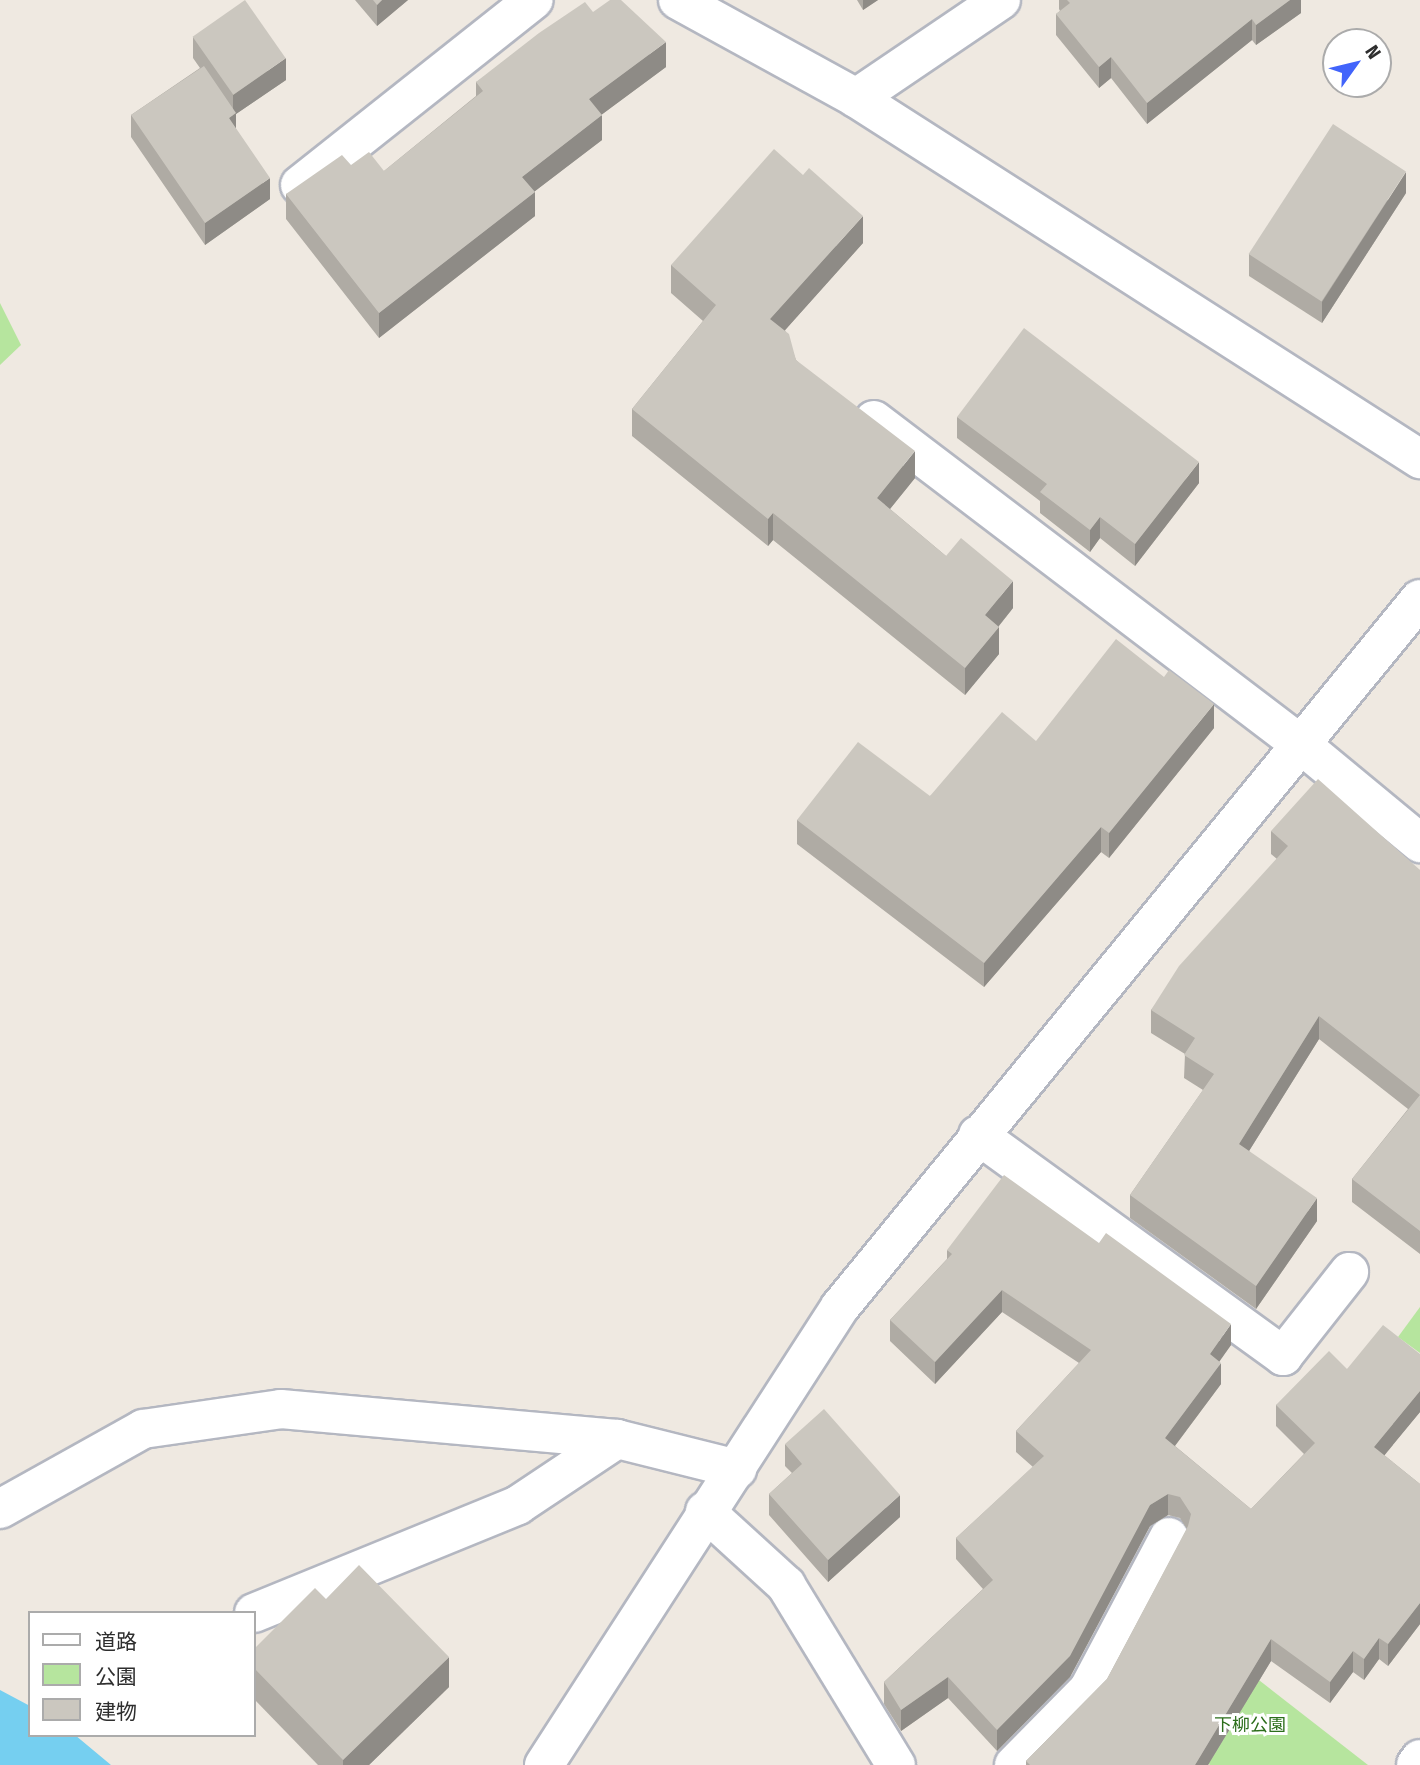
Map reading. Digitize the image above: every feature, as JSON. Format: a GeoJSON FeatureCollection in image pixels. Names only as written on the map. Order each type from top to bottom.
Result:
{"type":"FeatureCollection","features":[{"type":"Feature","properties":{"kind":"street"},"geometry":{"type":"LineString","coordinates":[[300,185],[533,0]]}},
{"type":"Feature","properties":{"kind":"street"},"geometry":{"type":"LineString","coordinates":[[678,0],[856,98],[1420,459]]}},
{"type":"Feature","properties":{"kind":"street"},"geometry":{"type":"LineString","coordinates":[[856,98],[1001,0]]}},
{"type":"Feature","properties":{"kind":"street"},"geometry":{"type":"LineString","coordinates":[[842,396],[1304,747],[1420,844]]}},
{"type":"Feature","properties":{"kind":"street"},"geometry":{"type":"LineString","coordinates":[[544,1765],[705,1511],[737,1469],[839,1307],[978,1135],[1304,747],[1420,599]]}},
{"type":"Feature","properties":{"kind":"street"},"geometry":{"type":"LineString","coordinates":[[978,1135],[1283,1356],[1349,1272]]}},
{"type":"Feature","properties":{"kind":"street"},"geometry":{"type":"LineString","coordinates":[[3,1499],[142,1429],[281,1409],[617,1439],[737,1469]]}},
{"type":"Feature","properties":{"kind":"street"},"geometry":{"type":"LineString","coordinates":[[256,1612],[518,1505],[617,1439]]}},
{"type":"Feature","properties":{"kind":"street"},"geometry":{"type":"LineString","coordinates":[[705,1511],[786,1585],[896,1765]]}},
{"type":"Feature","properties":{"kind":"street"},"geometry":{"type":"LineString","coordinates":[[1014,1765],[1088,1690],[1169,1537]]}},
{"type":"Feature","properties":{"kind":"street"},"geometry":{"type":"LineString","coordinates":[[1416,1765],[1420,1759]]}},
{"type":"Feature","properties":{"kind":"green space"},"geometry":{"type":"Polygon","coordinates":[[[0,303],[21,345],[0,365],[0,303]]]}},
{"type":"Feature","properties":{"kind":"green space"},"geometry":{"type":"Polygon","coordinates":[[[1420,1307],[1420,1353],[1398,1337],[1420,1307]]]}},
{"type":"Feature","properties":{"kind":"green space","name":"下柳公園"},"geometry":{"type":"Polygon","coordinates":[[[1237,1663],[1368,1765],[1210,1765],[1189,1749],[1237,1663]]]}},
{"type":"Feature","properties":{"kind":"water"},"geometry":{"type":"Polygon","coordinates":[[[0,1690],[28,1705],[28,1737],[77,1737],[111,1765],[0,1765],[0,1690]]]}},
{"type":"Feature","properties":{"kind":"building"},"geometry":{"type":"Polygon","coordinates":[[[245,0],[286,58],[233,95],[193,37],[245,0]]]}},
{"type":"Feature","properties":{"kind":"building"},"geometry":{"type":"Polygon","coordinates":[[[610,0],[621,0],[666,42],[589,99],[602,115],[522,177],[535,192],[379,313],[286,194],[342,155],[351,165],[369,152],[384,171],[483,91],[476,82],[539,33],[585,2],[593,12],[610,0]]]}},
{"type":"Feature","properties":{"kind":"building"},"geometry":{"type":"Polygon","coordinates":[[[1067,0],[1290,0],[1256,25],[1252,19],[1147,103],[1111,57],[1099,67],[1056,14],[1070,3],[1067,0]]]}},
{"type":"Feature","properties":{"kind":"building"},"geometry":{"type":"Polygon","coordinates":[[[204,66],[236,113],[229,118],[270,178],[205,223],[131,115],[204,66]]]}},
{"type":"Feature","properties":{"kind":"building"},"geometry":{"type":"Polygon","coordinates":[[[1333,124],[1406,171],[1322,301],[1249,254],[1333,124]]]}},
{"type":"Feature","properties":{"kind":"building"},"geometry":{"type":"Polygon","coordinates":[[[774,149],[803,175],[809,168],[863,216],[770,319],[789,334],[796,360],[915,451],[877,498],[946,556],[961,538],[1013,581],[985,615],[999,627],[965,668],[773,513],[768,519],[632,409],[716,305],[671,265],[774,149]]]}},
{"type":"Feature","properties":{"kind":"building"},"geometry":{"type":"Polygon","coordinates":[[[1024,328],[1199,462],[1135,544],[1100,517],[1090,530],[1040,492],[1047,484],[957,417],[1024,328]]]}},
{"type":"Feature","properties":{"kind":"building"},"geometry":{"type":"Polygon","coordinates":[[[1116,639],[1164,677],[1169,670],[1214,704],[1109,833],[1101,827],[984,963],[797,820],[858,742],[930,796],[1002,712],[1036,741],[1116,639]]]}},
{"type":"Feature","properties":{"kind":"building"},"geometry":{"type":"Polygon","coordinates":[[[1318,779],[1420,870],[1420,1095],[1319,1016],[1239,1144],[1317,1198],[1256,1286],[1130,1195],[1214,1074],[1184,1055],[1195,1038],[1151,1010],[1179,966],[1288,846],[1271,831],[1318,779]]]}},
{"type":"Feature","properties":{"kind":"building"},"geometry":{"type":"Polygon","coordinates":[[[1420,1095],[1420,1231],[1352,1179],[1420,1095]]]}},
{"type":"Feature","properties":{"kind":"building"},"geometry":{"type":"Polygon","coordinates":[[[1004,1175],[1099,1243],[1106,1233],[1231,1324],[1210,1354],[1221,1363],[1165,1438],[1251,1509],[1315,1443],[1276,1405],[1329,1351],[1347,1369],[1383,1325],[1420,1354],[1420,1391],[1374,1447],[1420,1484],[1420,1603],[1388,1644],[1379,1638],[1364,1659],[1353,1651],[1330,1682],[1271,1639],[1195,1765],[1030,1765],[1026,1761],[1107,1679],[1188,1526],[1191,1514],[1180,1497],[1168,1494],[1150,1505],[1070,1656],[997,1730],[948,1677],[901,1710],[884,1682],[993,1580],[956,1538],[1044,1456],[1016,1431],[1091,1350],[1002,1290],[935,1362],[890,1320],[952,1254],[947,1250],[1004,1175]]]}},
{"type":"Feature","properties":{"kind":"building"},"geometry":{"type":"Polygon","coordinates":[[[824,1409],[900,1495],[828,1560],[769,1494],[802,1464],[785,1444],[824,1409]]]}},
{"type":"Feature","properties":{"kind":"building"},"geometry":{"type":"Polygon","coordinates":[[[359,1565],[449,1657],[343,1760],[256,1670],[256,1647],[315,1588],[326,1599],[359,1565]]]}}]}
